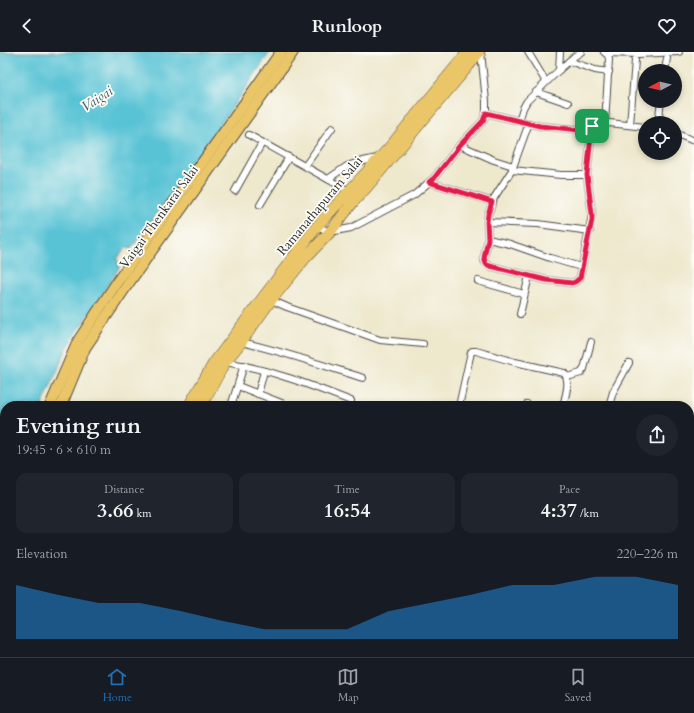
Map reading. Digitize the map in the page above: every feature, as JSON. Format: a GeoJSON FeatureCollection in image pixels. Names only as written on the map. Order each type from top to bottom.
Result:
{"type":"FeatureCollection","features":[{"type":"Feature","properties":{"kind":"highway","name":"Ramanathapuram Salai"},"geometry":{"type":"LineString","coordinates":[[192,401],[214,363],[318,226],[379,158],[468,52]]}},
{"type":"Feature","properties":{"kind":"highway","name":"Ramanathapuram Salai"},"geometry":{"type":"LineString","coordinates":[[204,401],[225,362],[271,300],[306,257],[330,232],[353,202],[480,52]]}},
{"type":"Feature","properties":{"kind":"main road","name":"Vaigai Thenkarai Salai"},"geometry":{"type":"LineString","coordinates":[[52,401],[78,341],[117,282],[281,52]]}},
{"type":"Feature","properties":{"kind":"main road","name":"Vaigai Thenkarai Salai"},"geometry":{"type":"LineString","coordinates":[[63,401],[85,348],[128,284],[293,52]]}},
{"type":"Feature","properties":{"kind":"street"},"geometry":{"type":"LineString","coordinates":[[318,226],[330,232],[351,228],[414,195],[434,178],[460,145],[483,121],[486,113],[480,52]]}},
{"type":"Feature","properties":{"kind":"street"},"geometry":{"type":"LineString","coordinates":[[528,52],[546,82]]}},
{"type":"Feature","properties":{"kind":"street"},"geometry":{"type":"LineString","coordinates":[[559,70],[560,52]]}},
{"type":"Feature","properties":{"kind":"street"},"geometry":{"type":"LineString","coordinates":[[520,121],[523,108],[527,101],[574,56],[581,52]]}},
{"type":"Feature","properties":{"kind":"street"},"geometry":{"type":"LineString","coordinates":[[605,52],[639,54],[679,52]]}},
{"type":"Feature","properties":{"kind":"street"},"geometry":{"type":"LineString","coordinates":[[605,52],[609,57],[605,123]]}},
{"type":"Feature","properties":{"kind":"street"},"geometry":{"type":"LineString","coordinates":[[666,64],[667,58]]}},
{"type":"Feature","properties":{"kind":"street"},"geometry":{"type":"LineString","coordinates":[[630,125],[635,60]]}},
{"type":"Feature","properties":{"kind":"street"},"geometry":{"type":"LineString","coordinates":[[569,61],[595,70],[609,72]]}},
{"type":"Feature","properties":{"kind":"street"},"geometry":{"type":"LineString","coordinates":[[536,92],[568,103]]}},
{"type":"Feature","properties":{"kind":"street"},"geometry":{"type":"LineString","coordinates":[[486,113],[540,126],[580,130],[605,123],[638,126]]}},
{"type":"Feature","properties":{"kind":"street"},"geometry":{"type":"LineString","coordinates":[[529,123],[512,168],[492,202],[488,214],[488,239],[484,258],[486,264],[490,266],[546,280],[572,283],[580,278],[581,267],[590,231],[592,214],[587,175],[592,126]]}},
{"type":"Feature","properties":{"kind":"street"},"geometry":{"type":"LineString","coordinates":[[305,166],[332,128]]}},
{"type":"Feature","properties":{"kind":"street"},"geometry":{"type":"LineString","coordinates":[[249,135],[349,191]]}},
{"type":"Feature","properties":{"kind":"street"},"geometry":{"type":"LineString","coordinates":[[682,136],[694,141]]}},
{"type":"Feature","properties":{"kind":"street"},"geometry":{"type":"LineString","coordinates":[[235,191],[262,142]]}},
{"type":"Feature","properties":{"kind":"street"},"geometry":{"type":"LineString","coordinates":[[460,145],[512,168],[561,175],[587,175]]}},
{"type":"Feature","properties":{"kind":"street"},"geometry":{"type":"LineString","coordinates":[[260,205],[289,157]]}},
{"type":"Feature","properties":{"kind":"street"},"geometry":{"type":"LineString","coordinates":[[328,179],[347,166],[379,158]]}},
{"type":"Feature","properties":{"kind":"street"},"geometry":{"type":"LineString","coordinates":[[429,182],[492,202]]}},
{"type":"Feature","properties":{"kind":"street"},"geometry":{"type":"LineString","coordinates":[[487,222],[538,224],[590,231]]}},
{"type":"Feature","properties":{"kind":"street"},"geometry":{"type":"LineString","coordinates":[[488,239],[510,244],[581,267]]}},
{"type":"Feature","properties":{"kind":"street"},"geometry":{"type":"LineString","coordinates":[[520,314],[529,276]]}},
{"type":"Feature","properties":{"kind":"street"},"geometry":{"type":"LineString","coordinates":[[478,281],[524,294]]}},
{"type":"Feature","properties":{"kind":"street"},"geometry":{"type":"LineString","coordinates":[[271,300],[380,340],[423,344]]}},
{"type":"Feature","properties":{"kind":"street"},"geometry":{"type":"LineString","coordinates":[[241,342],[267,348],[362,378]]}},
{"type":"Feature","properties":{"kind":"street"},"geometry":{"type":"LineString","coordinates":[[567,377],[583,371],[591,342]]}},
{"type":"Feature","properties":{"kind":"street"},"geometry":{"type":"LineString","coordinates":[[459,401],[471,352],[473,351],[564,373],[568,382],[564,401]]}},
{"type":"Feature","properties":{"kind":"street"},"geometry":{"type":"LineString","coordinates":[[225,362],[244,365],[297,381],[351,401]]}},
{"type":"Feature","properties":{"kind":"street"},"geometry":{"type":"LineString","coordinates":[[610,401],[613,392],[629,363]]}},
{"type":"Feature","properties":{"kind":"street"},"geometry":{"type":"LineString","coordinates":[[233,401],[244,365]]}},
{"type":"Feature","properties":{"kind":"street"},"geometry":{"type":"LineString","coordinates":[[258,394],[264,371]]}},
{"type":"Feature","properties":{"kind":"street"},"geometry":{"type":"LineString","coordinates":[[238,386],[276,401]]}},
{"type":"Feature","properties":{"kind":"water","name":"Vaigai"},"geometry":{"type":"Polygon","coordinates":[[[0,52],[270,52],[131,249],[126,248],[117,258],[119,268],[67,348],[44,401],[0,401],[0,52]]]}},
{"type":"Feature","properties":{"kind":"route"},"geometry":{"type":"LineString","coordinates":[[486,113],[540,126],[583,130],[592,126],[587,175],[592,220],[581,267],[580,278],[578,281],[572,283],[546,280],[486,264],[484,258],[488,239],[487,222],[492,202],[429,182],[434,178],[460,145],[483,121],[486,113]]}}]}
